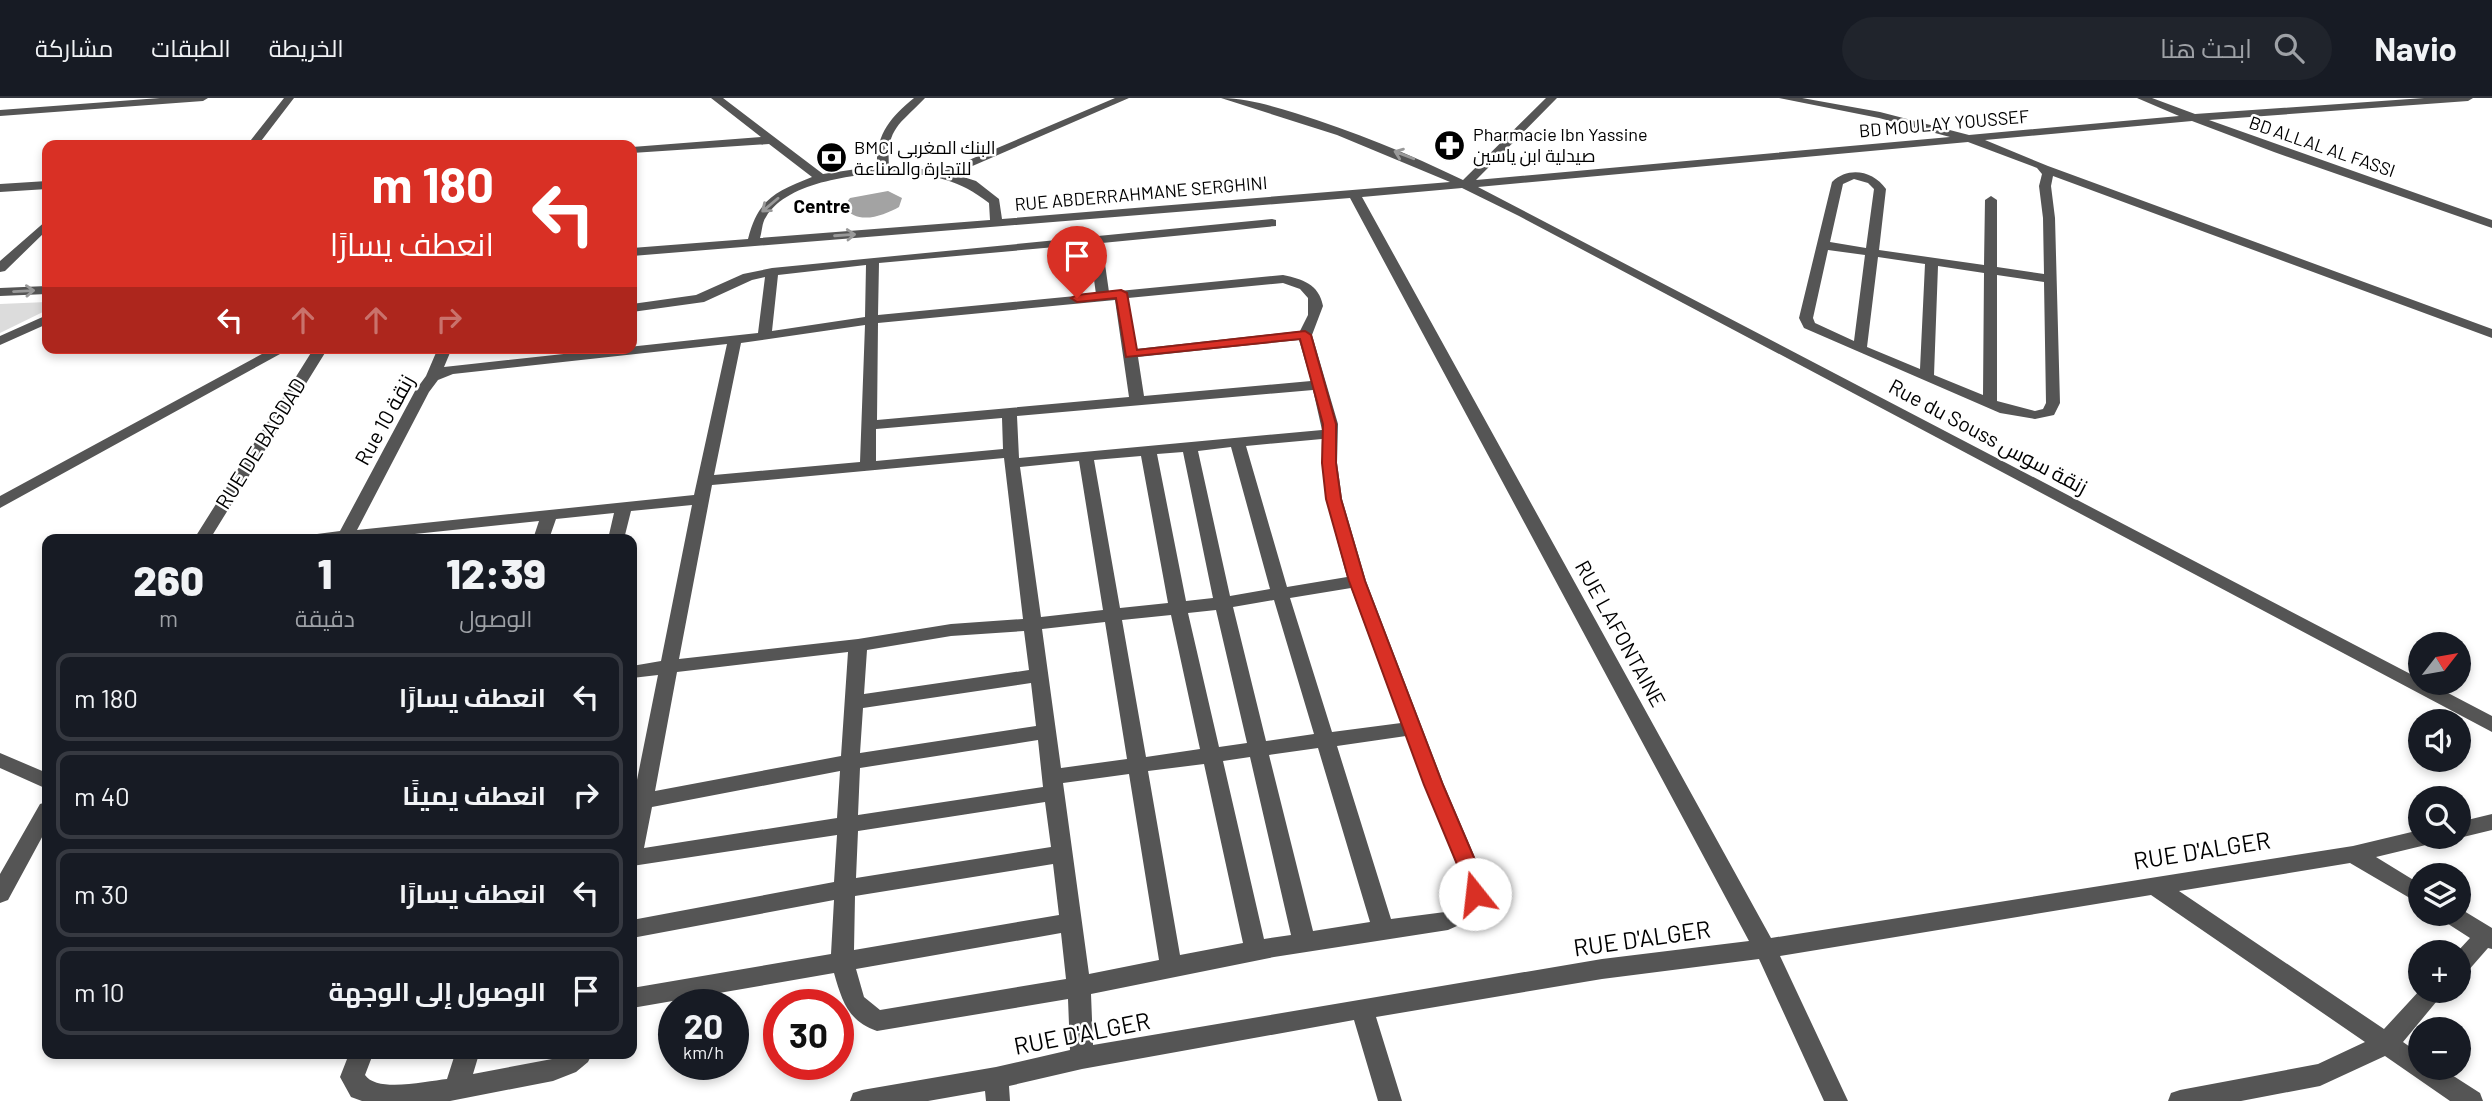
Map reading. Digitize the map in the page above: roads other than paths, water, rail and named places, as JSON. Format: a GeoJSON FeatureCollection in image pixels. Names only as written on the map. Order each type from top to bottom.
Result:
{"type":"FeatureCollection","features":[{"type":"Feature","properties":{"kind":"street"},"geometry":{"type":"LineString","coordinates":[[0,113],[203,98]]}},
{"type":"Feature","properties":{"kind":"street"},"geometry":{"type":"LineString","coordinates":[[256,140],[289,98]]}},
{"type":"Feature","properties":{"kind":"street"},"geometry":{"type":"LineString","coordinates":[[716,98],[822,178]]}},
{"type":"Feature","properties":{"kind":"street"},"geometry":{"type":"LineString","coordinates":[[883,168],[882,144],[886,132],[894,120],[920,98]]}},
{"type":"Feature","properties":{"kind":"street"},"geometry":{"type":"LineString","coordinates":[[947,173],[1124,98]]}},
{"type":"Feature","properties":{"kind":"street","name":"Rue du Souss زنقة سوس"},"geometry":{"type":"LineString","coordinates":[[1226,98],[1360,138],[1418,161],[1465,184],[2492,725]]}},
{"type":"Feature","properties":{"kind":"street"},"geometry":{"type":"LineString","coordinates":[[1465,184],[1552,98]]}},
{"type":"Feature","properties":{"kind":"street"},"geometry":{"type":"LineString","coordinates":[[1784,98],[1880,115],[1975,139],[2045,169],[2492,334]]}},
{"type":"Feature","properties":{"kind":"street","name":"BD ALLAL AL FASSI"},"geometry":{"type":"LineString","coordinates":[[2142,98],[2190,118],[2492,224]]}},
{"type":"Feature","properties":{"kind":"street","name":"BD MOULAY YOUSSEF"},"geometry":{"type":"LineString","coordinates":[[1465,184],[2190,118],[2468,98]]}},
{"type":"Feature","properties":{"kind":"street"},"geometry":{"type":"LineString","coordinates":[[637,150],[772,140]]}},
{"type":"Feature","properties":{"kind":"street","name":"RUE ABDERRAHMANE SERGHINI"},"geometry":{"type":"LineString","coordinates":[[753,242],[755,222],[762,212],[787,193],[822,178],[883,168],[916,168],[947,173],[970,181],[988,193],[995,202],[996,223],[1465,184]]}},
{"type":"Feature","properties":{"kind":"street"},"geometry":{"type":"LineString","coordinates":[[1860,349],[1880,189],[1876,183],[1860,176],[1849,176],[1838,182],[1807,321],[1820,331],[1860,349],[1927,378],[1990,404],[2025,415],[2045,414],[2051,409],[2049,218],[2045,186],[2048,173],[2045,169]]}},
{"type":"Feature","properties":{"kind":"street"},"geometry":{"type":"LineString","coordinates":[[0,188],[42,185]]}},
{"type":"Feature","properties":{"kind":"street","name":"RUE LAFONTAINE"},"geometry":{"type":"LineString","coordinates":[[1354,194],[1765,949],[1836,1101]]}},
{"type":"Feature","properties":{"kind":"street"},"geometry":{"type":"LineString","coordinates":[[1990,200],[1990,404]]}},
{"type":"Feature","properties":{"kind":"street"},"geometry":{"type":"LineString","coordinates":[[637,253],[996,223]]}},
{"type":"Feature","properties":{"kind":"street"},"geometry":{"type":"LineString","coordinates":[[637,308],[684,303],[748,277],[772,272],[1272,223]]}},
{"type":"Feature","properties":{"kind":"street"},"geometry":{"type":"LineString","coordinates":[[0,268],[42,229]]}},
{"type":"Feature","properties":{"kind":"street"},"geometry":{"type":"LineString","coordinates":[[1095,239],[1103,296]]}},
{"type":"Feature","properties":{"kind":"street"},"geometry":{"type":"LineString","coordinates":[[1823,245],[2049,279]]}},
{"type":"Feature","properties":{"kind":"street"},"geometry":{"type":"LineString","coordinates":[[868,466],[873,260]]}},
{"type":"Feature","properties":{"kind":"street"},"geometry":{"type":"LineString","coordinates":[[1927,378],[1932,261]]}},
{"type":"Feature","properties":{"kind":"street"},"geometry":{"type":"LineString","coordinates":[[765,336],[772,272]]}},
{"type":"Feature","properties":{"kind":"street","name":"Rue 10 زنقة"},"geometry":{"type":"LineString","coordinates":[[637,349],[765,336],[870,320],[1262,280],[1293,281],[1310,290],[1316,298],[1318,309],[1305,335]]}},
{"type":"Feature","properties":{"kind":"street"},"geometry":{"type":"LineString","coordinates":[[0,292],[42,290]]}},
{"type":"Feature","properties":{"kind":"street"},"geometry":{"type":"LineString","coordinates":[[1121,293],[1137,400]]}},
{"type":"Feature","properties":{"kind":"street"},"geometry":{"type":"LineString","coordinates":[[0,341],[42,320]]}},
{"type":"Feature","properties":{"kind":"street"},"geometry":{"type":"LineString","coordinates":[[858,645],[842,961],[854,1002],[861,1012],[877,1021],[1079,988],[1171,967],[1304,942],[1448,921],[1469,911],[1475,894],[1474,881],[1357,581],[1334,499],[1329,424],[1305,335],[1131,354]]}},
{"type":"Feature","properties":{"kind":"street"},"geometry":{"type":"LineString","coordinates":[[637,829],[735,339]]}},
{"type":"Feature","properties":{"kind":"street"},"geometry":{"type":"LineString","coordinates":[[0,503],[274,354]]}},
{"type":"Feature","properties":{"kind":"street","name":"RUE DE BAGDAD"},"geometry":{"type":"LineString","coordinates":[[205,534],[317,354]]}},
{"type":"Feature","properties":{"kind":"street"},"geometry":{"type":"LineString","coordinates":[[433,377],[443,354]]}},
{"type":"Feature","properties":{"kind":"street","name":"Rue 10 زنقة"},"geometry":{"type":"LineString","coordinates":[[347,534],[422,391],[433,377],[450,370],[594,354]]}},
{"type":"Feature","properties":{"kind":"street"},"geometry":{"type":"LineString","coordinates":[[869,425],[1319,384]]}},
{"type":"Feature","properties":{"kind":"street"},"geometry":{"type":"LineString","coordinates":[[1009,412],[1038,675],[1079,988],[1082,1058]]}},
{"type":"Feature","properties":{"kind":"street"},"geometry":{"type":"LineString","coordinates":[[705,481],[868,466],[1086,456],[1328,434]]}},
{"type":"Feature","properties":{"kind":"street"},"geometry":{"type":"LineString","coordinates":[[1238,443],[1382,929]]}},
{"type":"Feature","properties":{"kind":"street"},"geometry":{"type":"LineString","coordinates":[[1190,448],[1223,603],[1304,942]]}},
{"type":"Feature","properties":{"kind":"street"},"geometry":{"type":"LineString","coordinates":[[1148,450],[1178,607],[1256,951]]}},
{"type":"Feature","properties":{"kind":"street"},"geometry":{"type":"LineString","coordinates":[[1086,456],[1171,967]]}},
{"type":"Feature","properties":{"kind":"street"},"geometry":{"type":"LineString","coordinates":[[422,534],[462,532],[549,515],[701,499]]}},
{"type":"Feature","properties":{"kind":"street"},"geometry":{"type":"LineString","coordinates":[[617,534],[624,508]]}},
{"type":"Feature","properties":{"kind":"street"},"geometry":{"type":"LineString","coordinates":[[543,534],[549,515]]}},
{"type":"Feature","properties":{"kind":"street"},"geometry":{"type":"LineString","coordinates":[[637,671],[951,631],[1223,603],[1357,581]]}},
{"type":"Feature","properties":{"kind":"street"},"geometry":{"type":"LineString","coordinates":[[853,704],[1038,675]]}},
{"type":"Feature","properties":{"kind":"street"},"geometry":{"type":"LineString","coordinates":[[637,852],[849,823],[1138,766],[1413,728]]}},
{"type":"Feature","properties":{"kind":"street"},"geometry":{"type":"LineString","coordinates":[[643,801],[850,762],[1046,732]]}},
{"type":"Feature","properties":{"kind":"street"},"geometry":{"type":"LineString","coordinates":[[0,760],[42,779]]}},
{"type":"Feature","properties":{"kind":"street"},"geometry":{"type":"LineString","coordinates":[[0,894],[42,819]]}},
{"type":"Feature","properties":{"kind":"street"},"geometry":{"type":"LineString","coordinates":[[2471,827],[2492,822]]}},
{"type":"Feature","properties":{"kind":"street","name":"RUE D'ALGER"},"geometry":{"type":"LineString","coordinates":[[862,1101],[997,1090],[1082,1058],[1602,970],[1765,949],[2353,854],[2408,841]]}},
{"type":"Feature","properties":{"kind":"street"},"geometry":{"type":"LineString","coordinates":[[637,928],[845,889],[1061,854]]}},
{"type":"Feature","properties":{"kind":"street"},"geometry":{"type":"LineString","coordinates":[[2353,854],[2408,888]]}},
{"type":"Feature","properties":{"kind":"street"},"geometry":{"type":"LineString","coordinates":[[2153,885],[2408,1058]]}},
{"type":"Feature","properties":{"kind":"street"},"geometry":{"type":"LineString","coordinates":[[637,997],[1070,922]]}},
{"type":"Feature","properties":{"kind":"street"},"geometry":{"type":"LineString","coordinates":[[2469,926],[2489,938],[2471,954]]}},
{"type":"Feature","properties":{"kind":"street"},"geometry":{"type":"LineString","coordinates":[[2180,1101],[2320,1076],[2386,1044],[2423,1003]]}},
{"type":"Feature","properties":{"kind":"street"},"geometry":{"type":"LineString","coordinates":[[1362,1009],[1390,1101]]}},
{"type":"Feature","properties":{"kind":"street"},"geometry":{"type":"LineString","coordinates":[[359,1059],[352,1077],[360,1089],[382,1097],[456,1089],[553,1070],[574,1059]]}},
{"type":"Feature","properties":{"kind":"street"},"geometry":{"type":"LineString","coordinates":[[456,1089],[465,1059]]}},
{"type":"Feature","properties":{"kind":"street"},"geometry":{"type":"LineString","coordinates":[[2440,1080],[2470,1101]]}},
{"type":"Feature","properties":{"kind":"place","name":"Pharmacie Ibn Yassine صيدلية ابن ياسين"},"geometry":{"type":"Point","coordinates":[1450,145]}},
{"type":"Feature","properties":{"kind":"place","name":"BMCI البنك المغربي للتجارة والصناعة"},"geometry":{"type":"Point","coordinates":[831,158]}},
{"type":"Feature","properties":{"kind":"district","name":"Centre"},"geometry":{"type":"Point","coordinates":[822,206]}}]}
